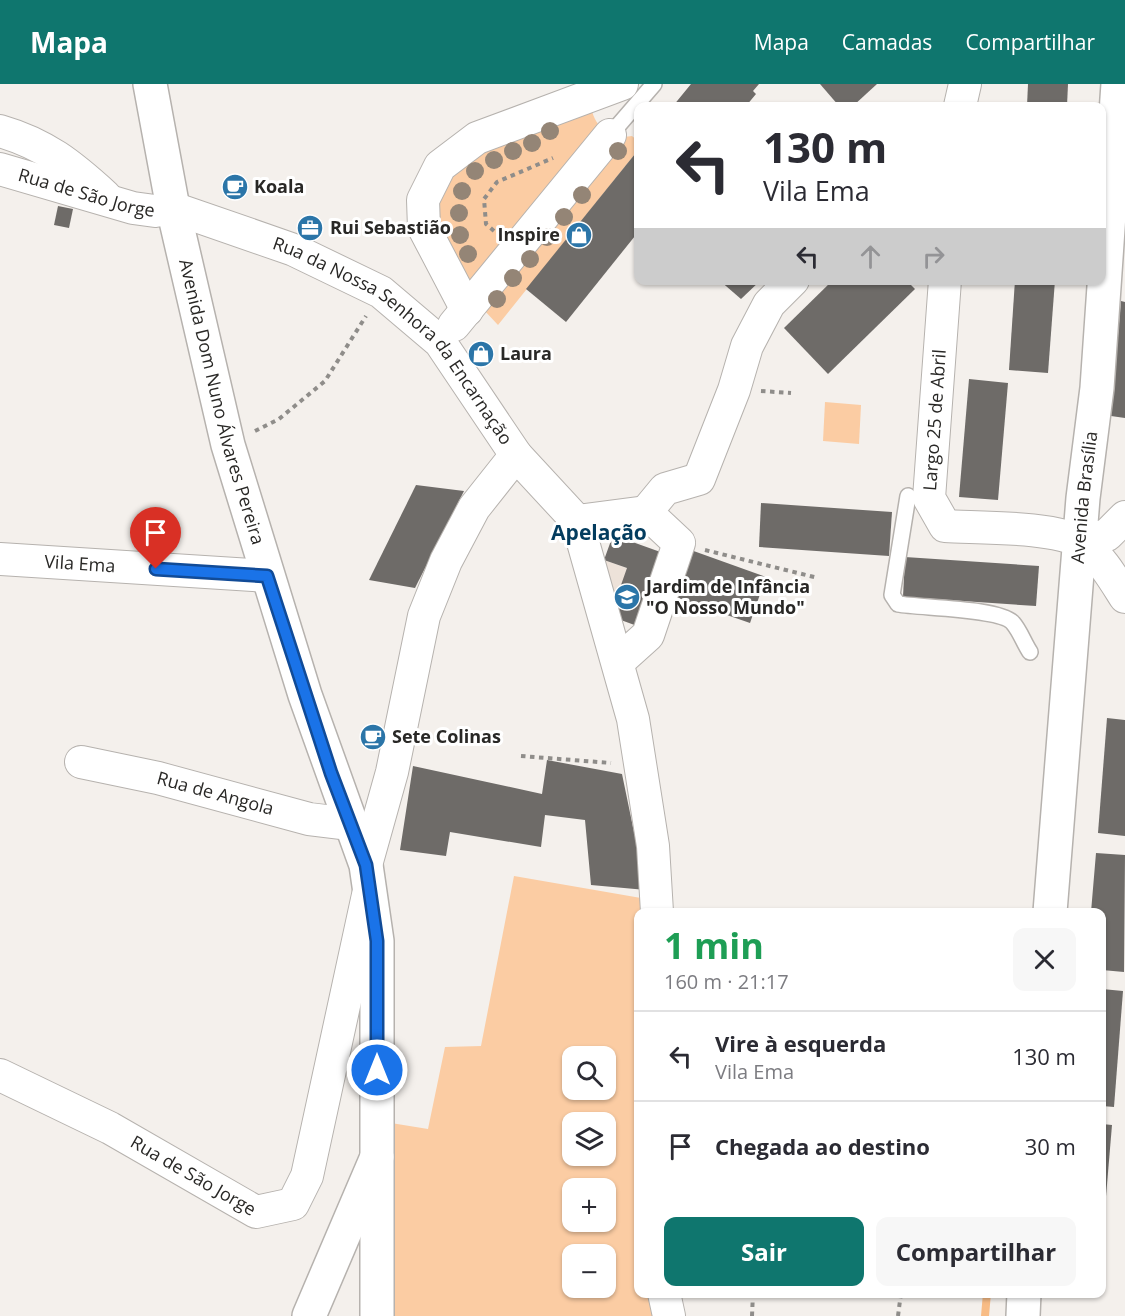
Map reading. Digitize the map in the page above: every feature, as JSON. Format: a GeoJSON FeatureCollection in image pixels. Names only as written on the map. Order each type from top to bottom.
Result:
{"type":"FeatureCollection","features":[{"type":"Feature","properties":{"kind":"main road","name":"Avenida Dom Nuno Álvares Pereira"},"geometry":{"type":"LineString","coordinates":[[150,84],[173,208],[228,445],[267,576],[367,878],[377,941],[377,1316]]}},
{"type":"Feature","properties":{"kind":"main road","name":"Avenida Brasília"},"geometry":{"type":"LineString","coordinates":[[1106,258],[1118,84]]}},
{"type":"Feature","properties":{"kind":"main road","name":"Avenida Brasília"},"geometry":{"type":"LineString","coordinates":[[1050,908],[1083,498],[1097,388],[1104,285]]}},
{"type":"Feature","properties":{"kind":"main road"},"geometry":{"type":"LineString","coordinates":[[309,1316],[377,1157]]}},
{"type":"Feature","properties":{"kind":"street"},"geometry":{"type":"LineString","coordinates":[[467,310],[424,228],[423,200],[440,166],[477,138],[622,84]]}},
{"type":"Feature","properties":{"kind":"street"},"geometry":{"type":"LineString","coordinates":[[961,102],[964,84]]}},
{"type":"Feature","properties":{"kind":"street"},"geometry":{"type":"LineString","coordinates":[[0,131],[30,140],[70,164],[110,201]]}},
{"type":"Feature","properties":{"kind":"street"},"geometry":{"type":"LineString","coordinates":[[440,342],[610,135]]}},
{"type":"Feature","properties":{"kind":"street","name":"Rua de São Jorge"},"geometry":{"type":"LineString","coordinates":[[0,169],[110,201],[155,211],[173,208]]}},
{"type":"Feature","properties":{"kind":"street","name":"Rua da Nossa Senhora da Encarnação"},"geometry":{"type":"LineString","coordinates":[[173,208],[294,250],[381,292],[440,342],[516,455],[578,521]]}},
{"type":"Feature","properties":{"kind":"street"},"geometry":{"type":"LineString","coordinates":[[657,908],[653,846],[633,719],[578,521],[646,512],[665,489],[699,479],[734,390],[747,346],[769,304],[788,285]]}},
{"type":"Feature","properties":{"kind":"street","name":"Largo 25 de Abril"},"geometry":{"type":"LineString","coordinates":[[945,285],[929,498],[945,526],[1051,533],[1081,542]]}},
{"type":"Feature","properties":{"kind":"street"},"geometry":{"type":"LineString","coordinates":[[367,878],[392,772],[424,616],[446,561],[474,508],[516,455]]}},
{"type":"Feature","properties":{"kind":"street"},"geometry":{"type":"LineString","coordinates":[[618,662],[648,635],[679,543],[646,512]]}},
{"type":"Feature","properties":{"kind":"street"},"geometry":{"type":"LineString","coordinates":[[1125,518],[1107,535],[1081,542],[1107,569],[1125,597]]}},
{"type":"Feature","properties":{"kind":"street","name":"Vila Ema"},"geometry":{"type":"LineString","coordinates":[[0,559],[267,576]]}},
{"type":"Feature","properties":{"kind":"street","name":"Rua de Angola"},"geometry":{"type":"LineString","coordinates":[[81,762],[158,778],[309,819],[350,824]]}},
{"type":"Feature","properties":{"kind":"street","name":"Rua de São Jorge"},"geometry":{"type":"LineString","coordinates":[[0,1075],[110,1128],[256,1212],[293,1204],[307,1176],[367,878]]}},
{"type":"Feature","properties":{"kind":"street"},"geometry":{"type":"LineString","coordinates":[[665,1298],[669,1316]]}},
{"type":"Feature","properties":{"kind":"lane"},"geometry":{"type":"LineString","coordinates":[[638,102],[654,84]]}},
{"type":"Feature","properties":{"kind":"lane"},"geometry":{"type":"LineString","coordinates":[[610,135],[634,107]]}},
{"type":"Feature","properties":{"kind":"lane"},"geometry":{"type":"LineString","coordinates":[[908,496],[892,595],[898,604],[933,609],[991,612],[1012,622],[1030,652]]}},
{"type":"Feature","properties":{"kind":"path"},"geometry":{"type":"LineString","coordinates":[[517,250],[486,224],[484,199],[497,182],[539,162],[560,156]]}},
{"type":"Feature","properties":{"kind":"path"},"geometry":{"type":"LineString","coordinates":[[228,445],[279,419],[325,381],[381,292]]}},
{"type":"Feature","properties":{"kind":"path"},"geometry":{"type":"LineString","coordinates":[[679,543],[818,578]]}},
{"type":"Feature","properties":{"kind":"path"},"geometry":{"type":"LineString","coordinates":[[521,756],[639,766]]}},
{"type":"Feature","properties":{"kind":"path"},"geometry":{"type":"LineString","coordinates":[[752,1316],[753,1298]]}},
{"type":"Feature","properties":{"kind":"path"},"geometry":{"type":"LineString","coordinates":[[898,1316],[900,1298]]}},
{"type":"Feature","properties":{"kind":"shaded area"},"geometry":{"type":"Polygon","coordinates":[[[591,106],[599,126],[604,130],[617,136],[634,138],[634,155],[498,325],[468,293],[430,223],[434,192],[468,150],[591,106]]]}},
{"type":"Feature","properties":{"kind":"shaded area"},"geometry":{"type":"Polygon","coordinates":[[[825,402],[861,405],[859,444],[823,441],[825,402]]]}},
{"type":"Feature","properties":{"kind":"shaded area","name":"Jardim de Infância \"O Nosso Mundo\""},"geometry":{"type":"Polygon","coordinates":[[[604,560],[657,579],[640,627],[607,615],[604,560]]]}},
{"type":"Feature","properties":{"kind":"shaded area"},"geometry":{"type":"Polygon","coordinates":[[[514,876],[641,898],[643,908],[634,908],[634,1298],[654,1298],[657,1316],[391,1316],[391,1123],[428,1129],[445,1047],[481,1046],[514,876]]]}},
{"type":"Feature","properties":{"kind":"building"},"geometry":{"type":"Polygon","coordinates":[[[691,84],[759,84],[753,91],[756,94],[749,102],[676,102],[691,84]]]}},
{"type":"Feature","properties":{"kind":"building"},"geometry":{"type":"Polygon","coordinates":[[[820,84],[877,84],[857,102],[836,102],[820,84]]]}},
{"type":"Feature","properties":{"kind":"building"},"geometry":{"type":"Polygon","coordinates":[[[1028,84],[1068,84],[1067,102],[1027,102],[1028,84]]]}},
{"type":"Feature","properties":{"kind":"building"},"geometry":{"type":"Polygon","coordinates":[[[634,155],[634,237],[566,322],[526,289],[634,155]]]}},
{"type":"Feature","properties":{"kind":"building"},"geometry":{"type":"Polygon","coordinates":[[[58,206],[73,209],[69,228],[54,225],[58,206]]]}},
{"type":"Feature","properties":{"kind":"building"},"geometry":{"type":"Polygon","coordinates":[[[725,285],[756,285],[741,299],[725,285]]]}},
{"type":"Feature","properties":{"kind":"building"},"geometry":{"type":"Polygon","coordinates":[[[828,285],[911,285],[915,289],[828,374],[784,328],[828,285]]]}},
{"type":"Feature","properties":{"kind":"building"},"geometry":{"type":"Polygon","coordinates":[[[1015,285],[1055,285],[1048,373],[1009,370],[1015,285]]]}},
{"type":"Feature","properties":{"kind":"building"},"geometry":{"type":"Polygon","coordinates":[[[1121,301],[1125,302],[1125,418],[1111,416],[1121,301]]]}},
{"type":"Feature","properties":{"kind":"building"},"geometry":{"type":"Polygon","coordinates":[[[969,379],[1008,383],[998,500],[959,497],[969,379]]]}},
{"type":"Feature","properties":{"kind":"building"},"geometry":{"type":"Polygon","coordinates":[[[416,485],[464,491],[415,588],[369,580],[416,485]]]}},
{"type":"Feature","properties":{"kind":"building"},"geometry":{"type":"Polygon","coordinates":[[[761,503],[892,512],[889,556],[759,547],[761,503]]]}},
{"type":"Feature","properties":{"kind":"building"},"geometry":{"type":"Polygon","coordinates":[[[613,535],[666,554],[640,627],[610,616],[627,568],[604,560],[613,535]]]}},
{"type":"Feature","properties":{"kind":"building"},"geometry":{"type":"Polygon","coordinates":[[[688,549],[766,577],[750,623],[672,596],[688,549]]]}},
{"type":"Feature","properties":{"kind":"building"},"geometry":{"type":"Polygon","coordinates":[[[905,557],[1039,566],[1036,606],[903,597],[905,557]]]}},
{"type":"Feature","properties":{"kind":"building"},"geometry":{"type":"Polygon","coordinates":[[[1107,718],[1125,720],[1125,836],[1098,833],[1107,718]]]}},
{"type":"Feature","properties":{"kind":"building"},"geometry":{"type":"Polygon","coordinates":[[[547,760],[622,774],[646,890],[591,885],[585,820],[545,815],[541,847],[450,832],[446,856],[400,850],[413,766],[542,794],[547,760]]]}},
{"type":"Feature","properties":{"kind":"building"},"geometry":{"type":"Polygon","coordinates":[[[1096,853],[1125,855],[1124,972],[1106,970],[1106,908],[1091,908],[1096,853]]]}},
{"type":"Feature","properties":{"kind":"building"},"geometry":{"type":"Polygon","coordinates":[[[1106,989],[1123,991],[1114,1107],[1106,1106],[1106,989]]]}},
{"type":"Feature","properties":{"kind":"building"},"geometry":{"type":"Polygon","coordinates":[[[1106,1124],[1112,1125],[1106,1196],[1106,1124]]]}},
{"type":"Feature","properties":{"kind":"waterway"},"geometry":{"type":"LineString","coordinates":[[985,1316],[987,1298]]}},
{"type":"Feature","properties":{"kind":"place","name":"Koala"},"geometry":{"type":"Point","coordinates":[235,187]}},
{"type":"Feature","properties":{"kind":"place","name":"Rui Sebastião"},"geometry":{"type":"Point","coordinates":[310,228]}},
{"type":"Feature","properties":{"kind":"place","name":"Inspire"},"geometry":{"type":"Point","coordinates":[579,235]}},
{"type":"Feature","properties":{"kind":"place","name":"Laura"},"geometry":{"type":"Point","coordinates":[481,354]}},
{"type":"Feature","properties":{"kind":"place","name":"Jardim de Infância \"O Nosso Mundo\""},"geometry":{"type":"Point","coordinates":[627,597]}},
{"type":"Feature","properties":{"kind":"place","name":"Sete Colinas"},"geometry":{"type":"Point","coordinates":[373,737]}},
{"type":"Feature","properties":{"kind":"district","name":"Apelação"},"geometry":{"type":"Point","coordinates":[599,533]}},
{"type":"Feature","properties":{"kind":"route"},"geometry":{"type":"LineString","coordinates":[[156,569],[267,576],[331,773],[366,865],[377,941],[377,1070]]}}]}
